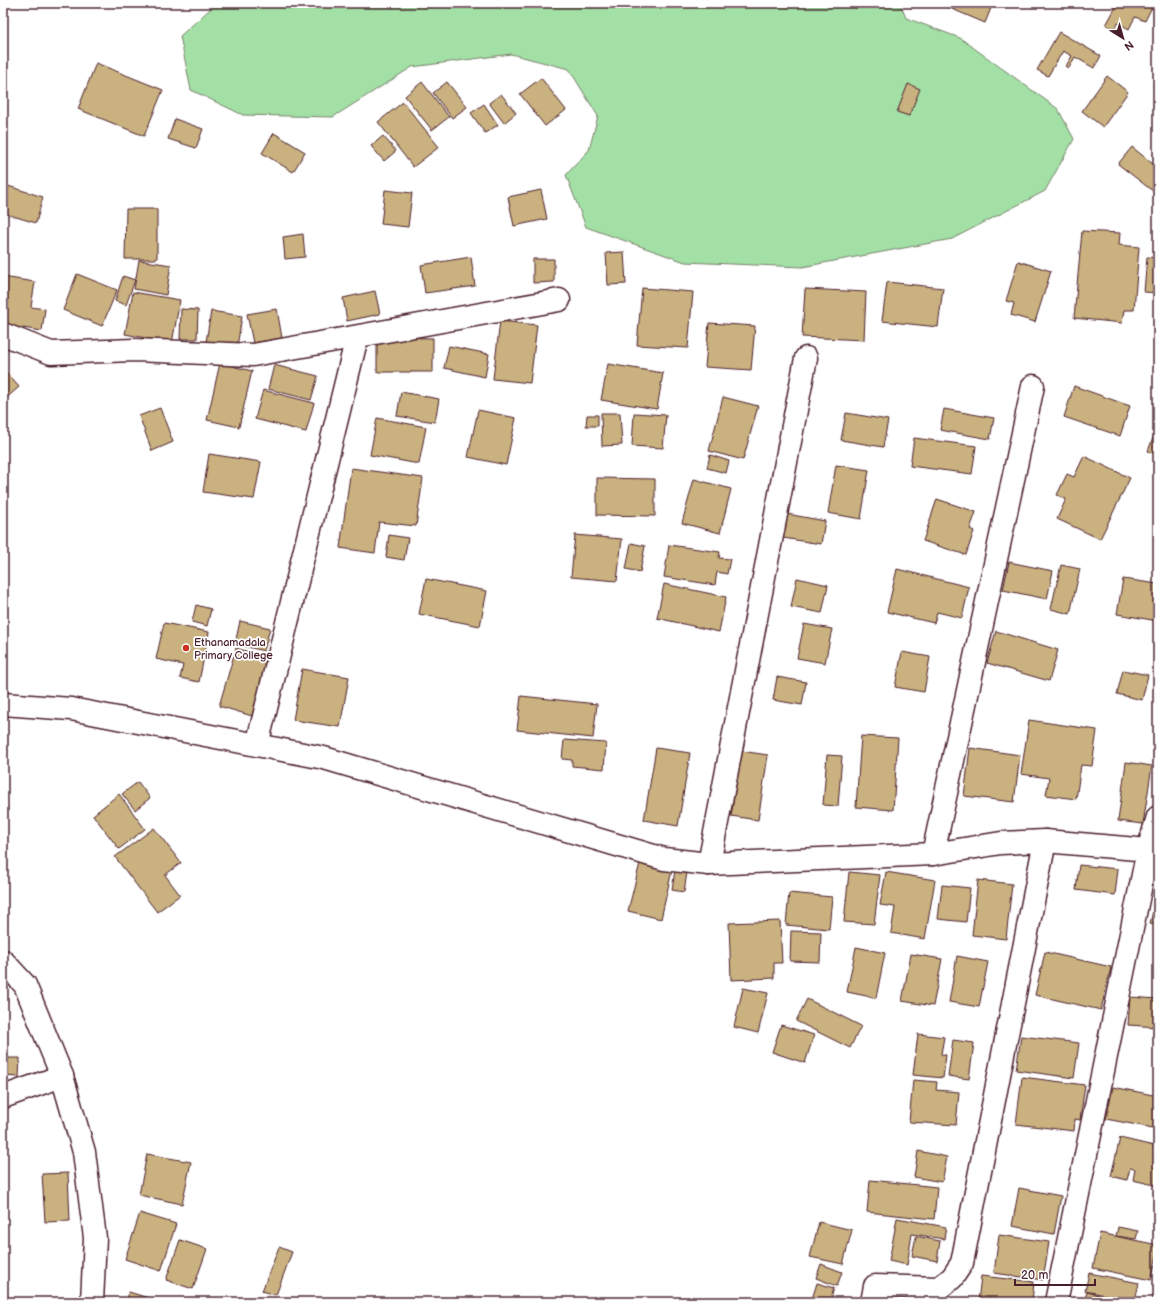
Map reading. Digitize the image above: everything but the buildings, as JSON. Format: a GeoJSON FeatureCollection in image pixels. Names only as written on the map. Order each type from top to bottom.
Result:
{"type":"FeatureCollection","features":[{"type":"Feature","properties":{"kind":"street"},"geometry":{"type":"LineString","coordinates":[[3,334],[50,353],[134,350],[252,356],[559,300]]}},
{"type":"Feature","properties":{"kind":"street"},"geometry":{"type":"LineString","coordinates":[[257,745],[358,336]]}},
{"type":"Feature","properties":{"kind":"street"},"geometry":{"type":"LineString","coordinates":[[709,864],[806,358]]}},
{"type":"Feature","properties":{"kind":"street"},"geometry":{"type":"LineString","coordinates":[[933,854],[1034,386]]}},
{"type":"Feature","properties":{"kind":"street"},"geometry":{"type":"LineString","coordinates":[[3,704],[71,709],[324,758],[664,859],[709,864],[933,854],[1000,843],[1045,841],[1153,852]]}},
{"type":"Feature","properties":{"kind":"street"},"geometry":{"type":"LineString","coordinates":[[1056,1302],[1153,852],[1158,817]]}},
{"type":"Feature","properties":{"kind":"street"},"geometry":{"type":"LineString","coordinates":[[872,1302],[875,1286],[939,1288],[952,1278],[962,1263],[1045,841]]}},
{"type":"Feature","properties":{"kind":"street"},"geometry":{"type":"LineString","coordinates":[[3,961],[25,985],[62,1076],[84,1152],[95,1238],[92,1302]]}},
{"type":"Feature","properties":{"kind":"street"},"geometry":{"type":"LineString","coordinates":[[3,1097],[62,1076]]}},
{"type":"Feature","properties":{"kind":"green space"},"geometry":{"type":"Polygon","coordinates":[[[217,3],[900,3],[906,18],[960,38],[1058,109],[1074,139],[1045,191],[952,239],[802,267],[685,262],[586,227],[566,175],[589,150],[598,116],[569,69],[511,54],[412,67],[333,117],[243,115],[191,90],[180,36],[217,3]]]}},
{"type":"Feature","properties":{"kind":"place","name":"Ethanamadala Primary College"},"geometry":{"type":"Point","coordinates":[186,648]}}]}
